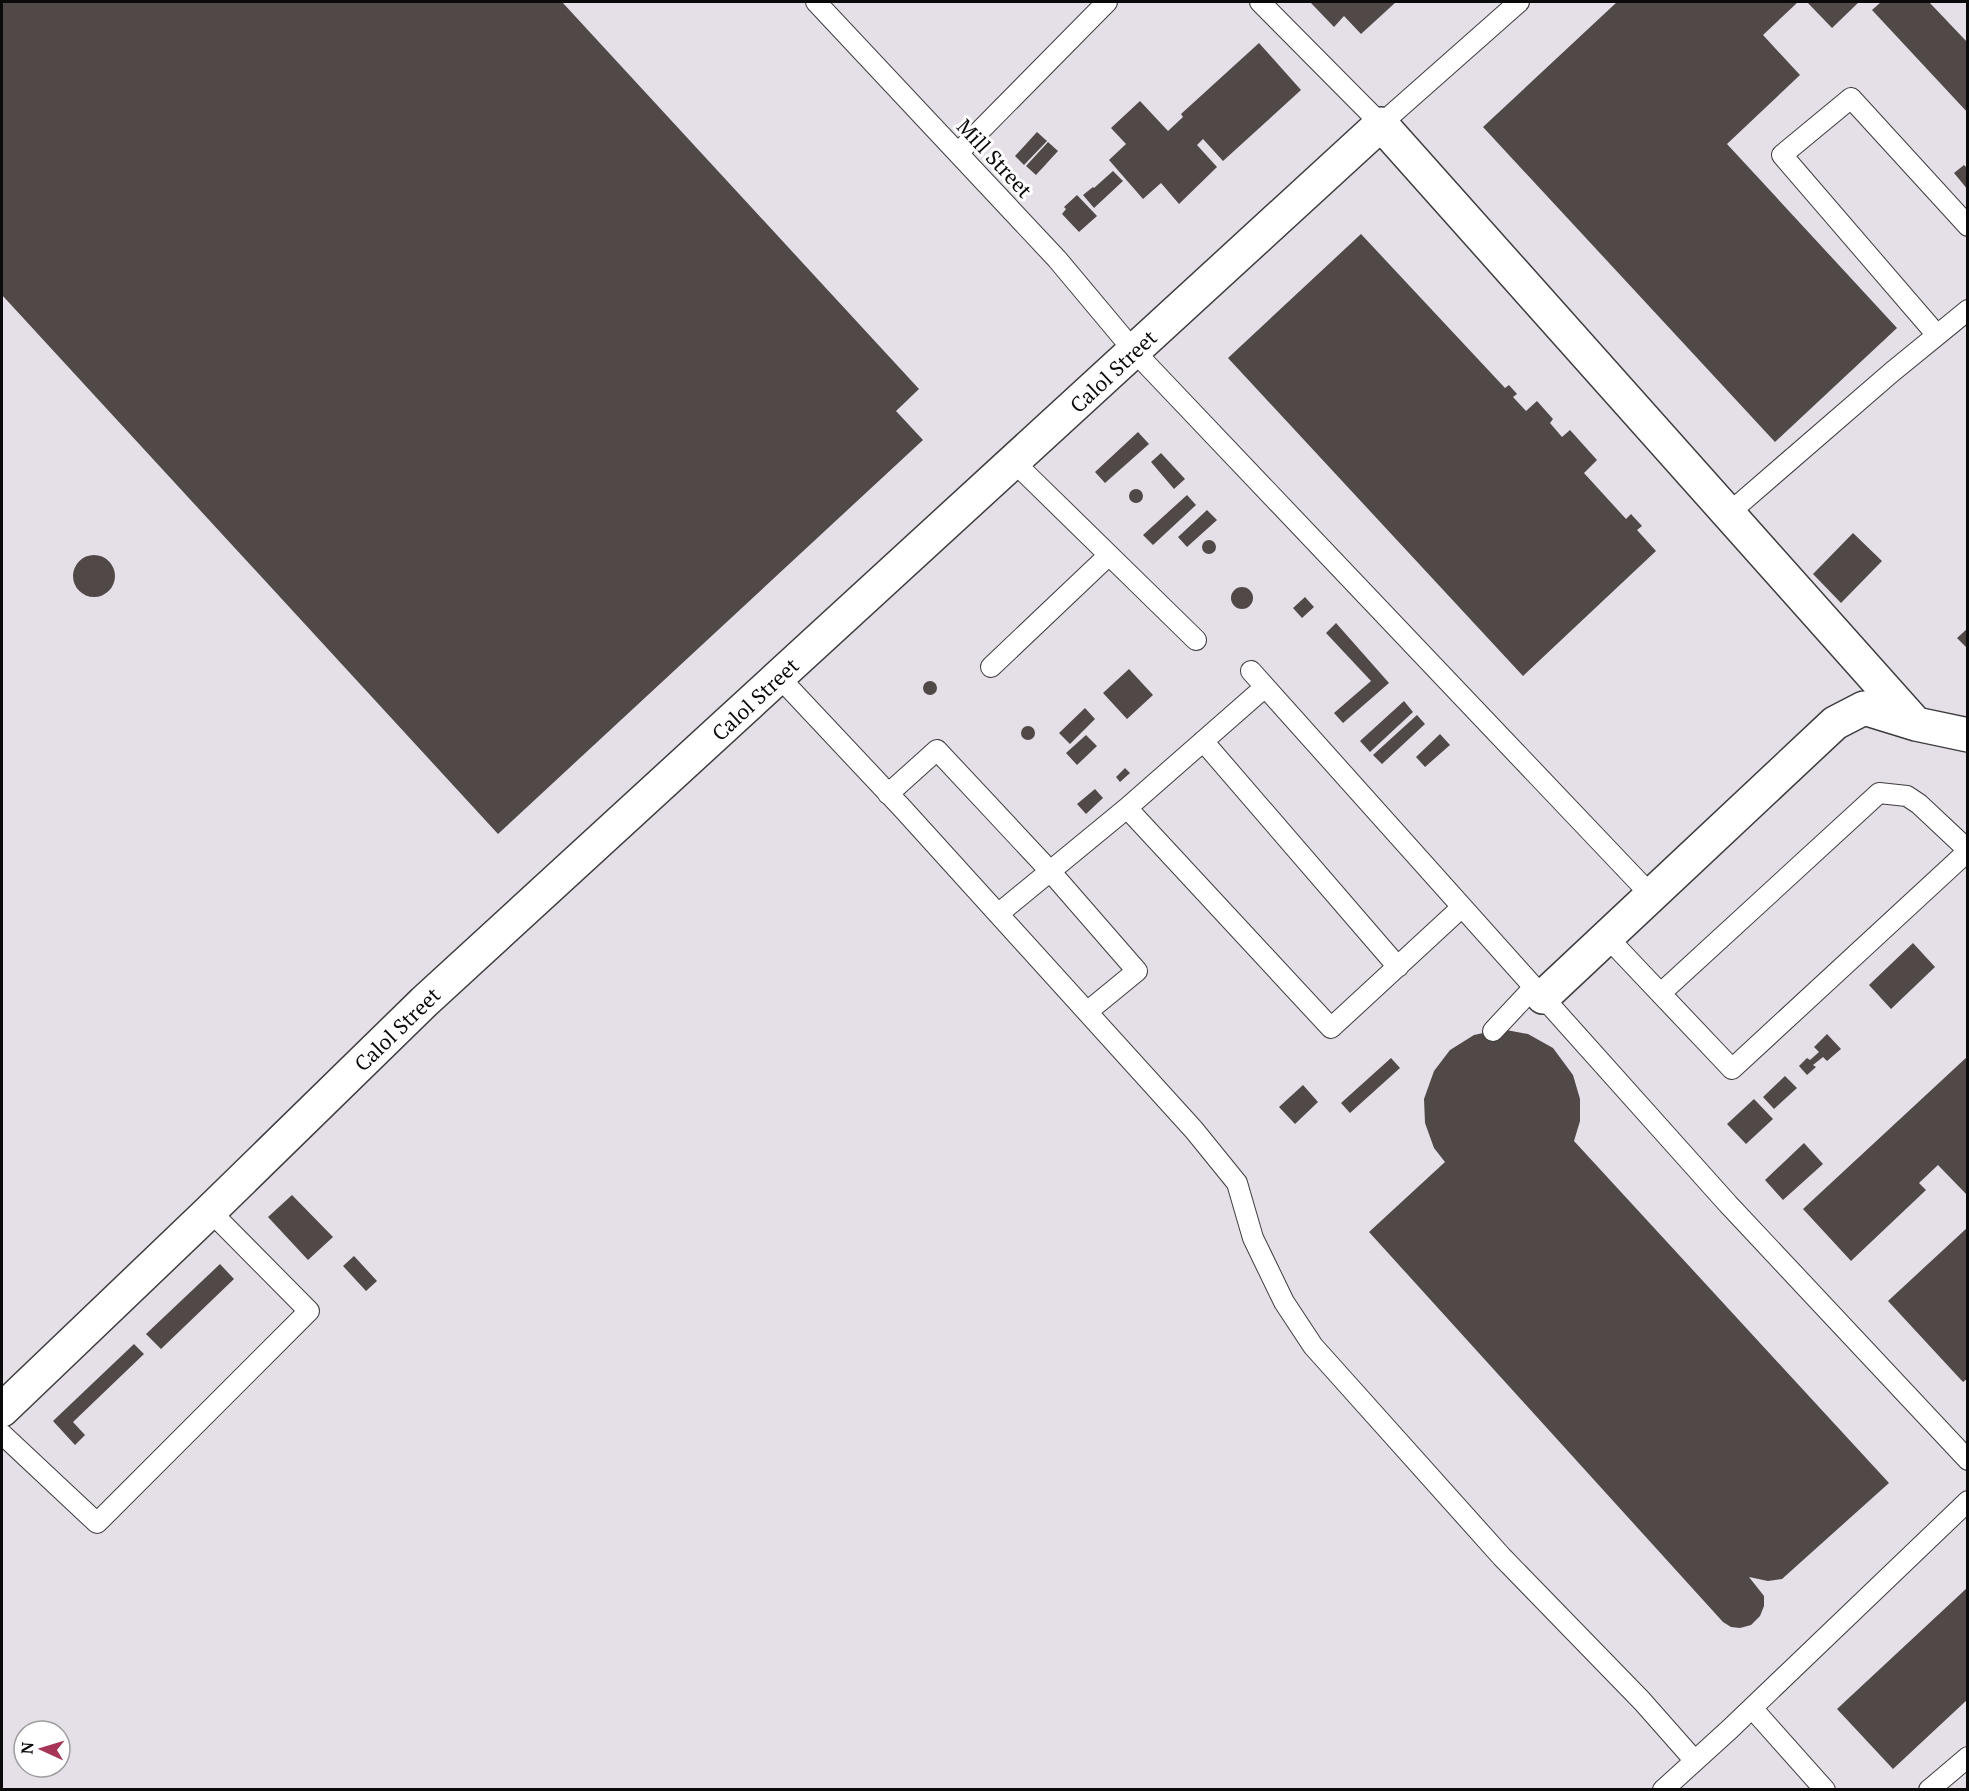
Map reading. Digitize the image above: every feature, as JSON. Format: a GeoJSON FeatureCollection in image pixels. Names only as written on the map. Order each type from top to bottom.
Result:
{"type":"FeatureCollection","features":[{"type":"Feature","properties":{"kind":"street","name":"Calol Street"},"geometry":{"type":"LineString","coordinates":[[2,1410],[424,1002],[1381,124]]}},
{"type":"Feature","properties":{"kind":"street"},"geometry":{"type":"LineString","coordinates":[[1381,124],[1916,724]]}},
{"type":"Feature","properties":{"kind":"street"},"geometry":{"type":"LineString","coordinates":[[1538,992],[1607,937],[1835,723],[1864,708],[1916,724],[1968,735]]}},
{"type":"Feature","properties":{"kind":"lane","name":"Mill Street"},"geometry":{"type":"LineString","coordinates":[[816,2],[1058,259],[1134,351],[1651,895]]}},
{"type":"Feature","properties":{"kind":"lane"},"geometry":{"type":"LineString","coordinates":[[958,153],[1107,2]]}},
{"type":"Feature","properties":{"kind":"lane"},"geometry":{"type":"LineString","coordinates":[[1260,2],[1381,124]]}},
{"type":"Feature","properties":{"kind":"lane","name":"Calol Street"},"geometry":{"type":"LineString","coordinates":[[1381,124],[1519,2]]}},
{"type":"Feature","properties":{"kind":"lane"},"geometry":{"type":"LineString","coordinates":[[1937,335],[1782,155],[1851,98],[1968,226]]}},
{"type":"Feature","properties":{"kind":"lane"},"geometry":{"type":"LineString","coordinates":[[1729,513],[1892,372],[1968,310]]}},
{"type":"Feature","properties":{"kind":"lane"},"geometry":{"type":"LineString","coordinates":[[1014,462],[1196,640]]}},
{"type":"Feature","properties":{"kind":"lane"},"geometry":{"type":"LineString","coordinates":[[991,667],[1109,555]]}},
{"type":"Feature","properties":{"kind":"lane"},"geometry":{"type":"LineString","coordinates":[[1251,671],[1728,1204],[1968,1460]]}},
{"type":"Feature","properties":{"kind":"lane"},"geometry":{"type":"LineString","coordinates":[[779,677],[1194,1130],[1237,1183],[1252,1238],[1284,1302],[1313,1346],[1502,1557],[1642,1701],[1695,1761]]}},
{"type":"Feature","properties":{"kind":"lane"},"geometry":{"type":"LineString","coordinates":[[998,914],[1127,808],[1264,687]]}},
{"type":"Feature","properties":{"kind":"lane"},"geometry":{"type":"LineString","coordinates":[[1203,741],[1398,967]]}},
{"type":"Feature","properties":{"kind":"lane"},"geometry":{"type":"LineString","coordinates":[[888,794],[937,750],[1050,871],[1137,971],[1087,1012]]}},
{"type":"Feature","properties":{"kind":"lane"},"geometry":{"type":"LineString","coordinates":[[1607,937],[1732,1069],[1968,850],[1919,804],[1907,796],[1879,794],[1661,993]]}},
{"type":"Feature","properties":{"kind":"lane"},"geometry":{"type":"LineString","coordinates":[[1127,808],[1331,1029],[1462,908]]}},
{"type":"Feature","properties":{"kind":"lane"},"geometry":{"type":"LineString","coordinates":[[1493,1031],[1538,992]]}},
{"type":"Feature","properties":{"kind":"lane"},"geometry":{"type":"LineString","coordinates":[[2,1434],[97,1523],[309,1311],[210,1211]]}},
{"type":"Feature","properties":{"kind":"lane"},"geometry":{"type":"LineString","coordinates":[[1663,1790],[1968,1502]]}},
{"type":"Feature","properties":{"kind":"lane"},"geometry":{"type":"LineString","coordinates":[[1752,1708],[1825,1790]]}},
{"type":"Feature","properties":{"kind":"lane"},"geometry":{"type":"LineString","coordinates":[[1929,1790],[1968,1757]]}},
{"type":"Feature","properties":{"kind":"shaded area"},"geometry":{"type":"Polygon","coordinates":[[[2,2],[1967,2],[1967,1789],[2,1790],[2,2]]]}},
{"type":"Feature","properties":{"kind":"building"},"geometry":{"type":"Polygon","coordinates":[[[2,2],[562,2],[919,389],[896,411],[923,440],[498,834],[2,295],[2,2]]]}},
{"type":"Feature","properties":{"kind":"building"},"geometry":{"type":"Polygon","coordinates":[[[1310,2],[1396,2],[1361,34],[1344,16],[1334,27],[1310,2]]]}},
{"type":"Feature","properties":{"kind":"building"},"geometry":{"type":"Polygon","coordinates":[[[1617,2],[1798,2],[1763,35],[1800,75],[1727,144],[1897,328],[1775,442],[1483,127],[1617,2]]]}},
{"type":"Feature","properties":{"kind":"building"},"geometry":{"type":"Polygon","coordinates":[[[1807,2],[1859,2],[1832,28],[1807,2]]]}},
{"type":"Feature","properties":{"kind":"building"},"geometry":{"type":"Polygon","coordinates":[[[1881,2],[1929,2],[1968,43],[1968,113],[1872,10],[1881,2]]]}},
{"type":"Feature","properties":{"kind":"building"},"geometry":{"type":"Polygon","coordinates":[[[1259,43],[1301,90],[1223,161],[1203,139],[1197,145],[1217,167],[1179,204],[1161,183],[1143,199],[1109,160],[1126,144],[1111,128],[1140,101],[1168,131],[1183,117],[1181,114],[1259,43]]]}},
{"type":"Feature","properties":{"kind":"building"},"geometry":{"type":"Polygon","coordinates":[[[1037,132],[1047,141],[1024,165],[1015,156],[1037,132]]]}},
{"type":"Feature","properties":{"kind":"building"},"geometry":{"type":"Polygon","coordinates":[[[1048,142],[1058,151],[1036,175],[1026,166],[1048,142]]]}},
{"type":"Feature","properties":{"kind":"building"},"geometry":{"type":"Polygon","coordinates":[[[1964,165],[1968,169],[1968,190],[1954,173],[1964,165]]]}},
{"type":"Feature","properties":{"kind":"building"},"geometry":{"type":"Polygon","coordinates":[[[1113,171],[1123,181],[1094,208],[1083,195],[1113,171]]]}},
{"type":"Feature","properties":{"kind":"building"},"geometry":{"type":"Polygon","coordinates":[[[1077,195],[1097,216],[1079,232],[1062,214],[1066,209],[1064,207],[1077,195]]]}},
{"type":"Feature","properties":{"kind":"building"},"geometry":{"type":"Polygon","coordinates":[[[1361,234],[1505,388],[1509,385],[1517,394],[1513,397],[1526,411],[1537,401],[1553,419],[1550,423],[1562,437],[1570,430],[1597,460],[1584,473],[1626,519],[1631,514],[1642,526],[1637,530],[1656,551],[1523,676],[1228,358],[1361,234]]]}},
{"type":"Feature","properties":{"kind":"building"},"geometry":{"type":"Polygon","coordinates":[[[1138,432],[1149,444],[1105,483],[1095,472],[1138,432]]]}},
{"type":"Feature","properties":{"kind":"building"},"geometry":{"type":"Polygon","coordinates":[[[1161,453],[1185,479],[1174,489],[1151,462],[1161,453]]]}},
{"type":"Feature","properties":{"kind":"building"},"geometry":{"type":"Polygon","coordinates":[[[1136,489],[1141,491],[1143,496],[1141,501],[1136,503],[1131,501],[1129,496],[1131,491],[1136,489]]]}},
{"type":"Feature","properties":{"kind":"building"},"geometry":{"type":"Polygon","coordinates":[[[1187,495],[1196,505],[1153,545],[1143,535],[1187,495]]]}},
{"type":"Feature","properties":{"kind":"building"},"geometry":{"type":"Polygon","coordinates":[[[1207,510],[1217,520],[1187,547],[1178,537],[1207,510]]]}},
{"type":"Feature","properties":{"kind":"building"},"geometry":{"type":"Polygon","coordinates":[[[1853,533],[1882,561],[1841,603],[1813,574],[1853,533]]]}},
{"type":"Feature","properties":{"kind":"building"},"geometry":{"type":"Polygon","coordinates":[[[1209,540],[1214,542],[1216,547],[1214,552],[1209,554],[1204,552],[1202,547],[1204,542],[1209,540]]]}},
{"type":"Feature","properties":{"kind":"building"},"geometry":{"type":"Polygon","coordinates":[[[94,555],[102,556],[109,561],[114,568],[114,584],[109,591],[102,596],[94,597],[86,596],[79,591],[74,584],[73,576],[74,568],[79,561],[86,556],[94,555]]]}},
{"type":"Feature","properties":{"kind":"building"},"geometry":{"type":"Polygon","coordinates":[[[1242,587],[1250,590],[1253,598],[1250,606],[1242,609],[1234,606],[1231,598],[1234,590],[1242,587]]]}},
{"type":"Feature","properties":{"kind":"building"},"geometry":{"type":"Polygon","coordinates":[[[1305,597],[1314,607],[1302,618],[1293,608],[1305,597]]]}},
{"type":"Feature","properties":{"kind":"building"},"geometry":{"type":"Polygon","coordinates":[[[1336,623],[1389,683],[1343,723],[1334,713],[1371,681],[1326,633],[1336,623]]]}},
{"type":"Feature","properties":{"kind":"building"},"geometry":{"type":"Polygon","coordinates":[[[1968,628],[1968,649],[1957,638],[1968,628]]]}},
{"type":"Feature","properties":{"kind":"building"},"geometry":{"type":"Polygon","coordinates":[[[1129,669],[1153,695],[1127,719],[1103,693],[1129,669]]]}},
{"type":"Feature","properties":{"kind":"building"},"geometry":{"type":"Polygon","coordinates":[[[930,681],[935,683],[937,688],[935,693],[930,695],[925,693],[923,688],[925,683],[930,681]]]}},
{"type":"Feature","properties":{"kind":"building"},"geometry":{"type":"Polygon","coordinates":[[[1404,701],[1413,712],[1370,752],[1360,741],[1404,701]]]}},
{"type":"Feature","properties":{"kind":"building"},"geometry":{"type":"Polygon","coordinates":[[[1085,708],[1095,719],[1070,744],[1059,733],[1085,708]]]}},
{"type":"Feature","properties":{"kind":"building"},"geometry":{"type":"Polygon","coordinates":[[[1417,715],[1425,724],[1382,764],[1373,755],[1417,715]]]}},
{"type":"Feature","properties":{"kind":"building"},"geometry":{"type":"Polygon","coordinates":[[[1028,726],[1033,728],[1035,733],[1033,738],[1028,740],[1023,738],[1021,733],[1023,728],[1028,726]]]}},
{"type":"Feature","properties":{"kind":"building"},"geometry":{"type":"Polygon","coordinates":[[[1440,734],[1450,745],[1425,767],[1416,757],[1440,734]]]}},
{"type":"Feature","properties":{"kind":"building"},"geometry":{"type":"Polygon","coordinates":[[[1086,735],[1097,746],[1077,765],[1066,753],[1086,735]]]}},
{"type":"Feature","properties":{"kind":"building"},"geometry":{"type":"Polygon","coordinates":[[[1125,768],[1130,773],[1120,782],[1116,777],[1125,768]]]}},
{"type":"Feature","properties":{"kind":"building"},"geometry":{"type":"Polygon","coordinates":[[[1095,789],[1103,798],[1086,814],[1077,804],[1095,789]]]}},
{"type":"Feature","properties":{"kind":"building"},"geometry":{"type":"Polygon","coordinates":[[[1913,943],[1935,967],[1891,1009],[1869,985],[1913,943]]]}},
{"type":"Feature","properties":{"kind":"building"},"geometry":{"type":"Polygon","coordinates":[[[1501,1029],[1528,1034],[1553,1048],[1573,1075],[1580,1099],[1580,1121],[1574,1141],[1889,1483],[1782,1579],[1768,1581],[1749,1577],[1764,1596],[1764,1606],[1760,1616],[1751,1625],[1740,1628],[1731,1627],[1723,1622],[1369,1232],[1445,1162],[1434,1148],[1425,1123],[1424,1099],[1434,1071],[1450,1050],[1474,1035],[1501,1029]]]}},
{"type":"Feature","properties":{"kind":"building"},"geometry":{"type":"Polygon","coordinates":[[[1827,1034],[1841,1049],[1827,1061],[1823,1057],[1813,1065],[1816,1067],[1807,1075],[1799,1066],[1807,1058],[1810,1060],[1819,1052],[1814,1047],[1827,1034]]]}},
{"type":"Feature","properties":{"kind":"building"},"geometry":{"type":"Polygon","coordinates":[[[1968,1056],[1968,1196],[1938,1165],[1919,1183],[1926,1190],[1851,1261],[1803,1209],[1968,1056]]]}},
{"type":"Feature","properties":{"kind":"building"},"geometry":{"type":"Polygon","coordinates":[[[1391,1058],[1400,1068],[1350,1113],[1341,1103],[1391,1058]]]}},
{"type":"Feature","properties":{"kind":"building"},"geometry":{"type":"Polygon","coordinates":[[[1785,1076],[1797,1088],[1774,1109],[1763,1097],[1785,1076]]]}},
{"type":"Feature","properties":{"kind":"building"},"geometry":{"type":"Polygon","coordinates":[[[1303,1085],[1318,1102],[1295,1124],[1279,1107],[1303,1085]]]}},
{"type":"Feature","properties":{"kind":"building"},"geometry":{"type":"Polygon","coordinates":[[[1754,1099],[1773,1119],[1746,1144],[1727,1124],[1754,1099]]]}},
{"type":"Feature","properties":{"kind":"building"},"geometry":{"type":"Polygon","coordinates":[[[1804,1143],[1823,1164],[1783,1200],[1765,1180],[1804,1143]]]}},
{"type":"Feature","properties":{"kind":"building"},"geometry":{"type":"Polygon","coordinates":[[[292,1195],[333,1237],[308,1260],[268,1217],[292,1195]]]}},
{"type":"Feature","properties":{"kind":"building"},"geometry":{"type":"Polygon","coordinates":[[[1968,1227],[1968,1378],[1963,1382],[1888,1301],[1968,1227]]]}},
{"type":"Feature","properties":{"kind":"building"},"geometry":{"type":"Polygon","coordinates":[[[354,1256],[377,1281],[366,1291],[343,1266],[354,1256]]]}},
{"type":"Feature","properties":{"kind":"building"},"geometry":{"type":"Polygon","coordinates":[[[220,1264],[234,1279],[161,1349],[146,1334],[220,1264]]]}},
{"type":"Feature","properties":{"kind":"building"},"geometry":{"type":"Polygon","coordinates":[[[134,1344],[144,1354],[73,1422],[85,1435],[75,1445],[53,1421],[134,1344]]]}},
{"type":"Feature","properties":{"kind":"building"},"geometry":{"type":"Polygon","coordinates":[[[1968,1587],[1968,1699],[1893,1769],[1837,1709],[1968,1587]]]}}]}
